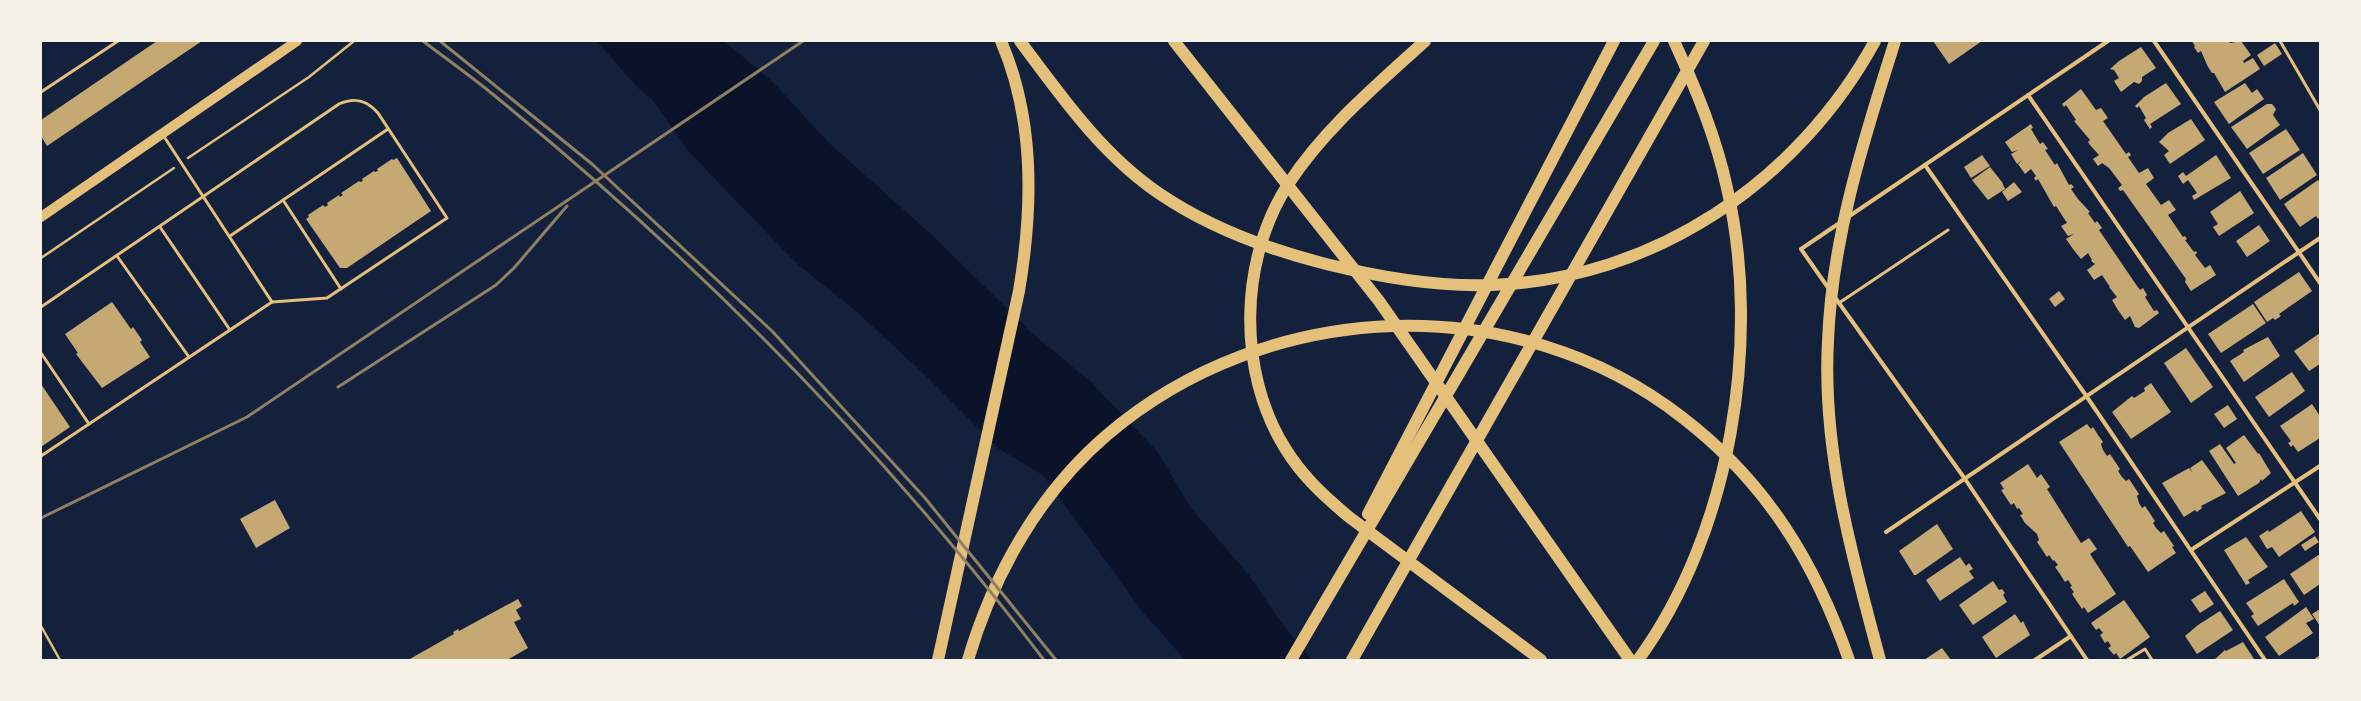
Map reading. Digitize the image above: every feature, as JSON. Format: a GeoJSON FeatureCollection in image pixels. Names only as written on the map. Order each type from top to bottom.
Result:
{"type":"FeatureCollection","features":[{"type":"Feature","properties":{"kind":"highway"},"geometry":{"type":"LineString","coordinates":[[938,660],[1018,299],[1028,242],[1029,160],[1015,82],[1001,41]]}},
{"type":"Feature","properties":{"kind":"highway"},"geometry":{"type":"LineString","coordinates":[[1020,41],[1062,97],[1091,131],[1122,163],[1158,193],[1196,216],[1241,238],[1292,255],[1344,268],[1396,279],[1446,284],[1490,285],[1534,282],[1602,267],[1656,247],[1701,224],[1775,170],[1806,138],[1832,109],[1857,75],[1875,41]]}},
{"type":"Feature","properties":{"kind":"highway"},"geometry":{"type":"LineString","coordinates":[[1174,41],[1379,301],[1630,660]]}},
{"type":"Feature","properties":{"kind":"highway"},"geometry":{"type":"LineString","coordinates":[[1425,41],[1323,139],[1288,184],[1277,205],[1267,229],[1254,282],[1250,309],[1251,338],[1255,367],[1272,422],[1285,448],[1302,473],[1322,494],[1349,517],[1541,660]]}},
{"type":"Feature","properties":{"kind":"highway"},"geometry":{"type":"LineString","coordinates":[[1292,660],[1502,253],[1614,41]]}},
{"type":"Feature","properties":{"kind":"highway"},"geometry":{"type":"LineString","coordinates":[[1309,629],[1654,41]]}},
{"type":"Feature","properties":{"kind":"highway"},"geometry":{"type":"LineString","coordinates":[[1638,660],[1663,619],[1698,548],[1724,469],[1738,389],[1741,300],[1735,230],[1718,152],[1706,114],[1674,41]]}},
{"type":"Feature","properties":{"kind":"highway"},"geometry":{"type":"LineString","coordinates":[[1352,660],[1704,41]]}},
{"type":"Feature","properties":{"kind":"highway"},"geometry":{"type":"LineString","coordinates":[[1880,660],[1850,547],[1838,493],[1828,391],[1827,342],[1834,278],[1851,185],[1895,41]]}},
{"type":"Feature","properties":{"kind":"highway"},"geometry":{"type":"LineString","coordinates":[[968,660],[983,613],[998,578],[1016,545],[1038,513],[1084,457],[1107,435],[1137,412],[1197,375],[1227,360],[1261,348],[1334,330],[1406,325],[1476,330],[1547,348],[1620,378],[1680,416],[1708,438],[1735,465],[1760,493],[1784,524],[1805,557],[1823,592],[1849,660]]}},
{"type":"Feature","properties":{"kind":"main road"},"geometry":{"type":"LineString","coordinates":[[41,217],[297,41]]}},
{"type":"Feature","properties":{"kind":"street"},"geometry":{"type":"LineString","coordinates":[[2087,660],[1965,479],[1801,249],[2108,41]]}},
{"type":"Feature","properties":{"kind":"street"},"geometry":{"type":"LineString","coordinates":[[2154,41],[2320,283]]}},
{"type":"Feature","properties":{"kind":"street"},"geometry":{"type":"LineString","coordinates":[[2028,95],[2320,519]]}},
{"type":"Feature","properties":{"kind":"street"},"geometry":{"type":"LineString","coordinates":[[1926,164],[2087,396],[2265,660]]}},
{"type":"Feature","properties":{"kind":"street"},"geometry":{"type":"LineString","coordinates":[[1886,532],[2320,238]]}},
{"type":"Feature","properties":{"kind":"street"},"geometry":{"type":"LineString","coordinates":[[2191,550],[2320,466]]}},
{"type":"Feature","properties":{"kind":"street"},"geometry":{"type":"LineString","coordinates":[[2035,660],[2071,636]]}},
{"type":"Feature","properties":{"kind":"lane"},"geometry":{"type":"LineString","coordinates":[[41,92],[118,41]]}},
{"type":"Feature","properties":{"kind":"lane"},"geometry":{"type":"LineString","coordinates":[[2280,41],[2320,110]]}},
{"type":"Feature","properties":{"kind":"lane"},"geometry":{"type":"LineString","coordinates":[[41,307],[347,100],[364,102],[372,106],[447,218],[327,298],[272,302],[41,456]]}},
{"type":"Feature","properties":{"kind":"lane"},"geometry":{"type":"LineString","coordinates":[[230,236],[388,129]]}},
{"type":"Feature","properties":{"kind":"lane"},"geometry":{"type":"LineString","coordinates":[[163,134],[272,302]]}},
{"type":"Feature","properties":{"kind":"lane"},"geometry":{"type":"LineString","coordinates":[[283,200],[342,289]]}},
{"type":"Feature","properties":{"kind":"lane"},"geometry":{"type":"LineString","coordinates":[[160,227],[230,330]]}},
{"type":"Feature","properties":{"kind":"lane"},"geometry":{"type":"LineString","coordinates":[[1839,303],[1948,230]]}},
{"type":"Feature","properties":{"kind":"lane"},"geometry":{"type":"LineString","coordinates":[[117,256],[189,357]]}},
{"type":"Feature","properties":{"kind":"lane"},"geometry":{"type":"LineString","coordinates":[[41,353],[89,424]]}},
{"type":"Feature","properties":{"kind":"lane"},"geometry":{"type":"LineString","coordinates":[[2127,660],[2145,649],[2152,660]]}},
{"type":"Feature","properties":{"kind":"path"},"geometry":{"type":"LineString","coordinates":[[190,157],[309,77],[354,41]]}},
{"type":"Feature","properties":{"kind":"path"},"geometry":{"type":"LineString","coordinates":[[41,258],[169,171]]}},
{"type":"Feature","properties":{"kind":"path"},"geometry":{"type":"LineString","coordinates":[[41,626],[60,660]]}},
{"type":"Feature","properties":{"kind":"water"},"geometry":{"type":"Polygon","coordinates":[[[597,41],[724,41],[772,81],[829,143],[931,234],[1033,334],[1090,381],[1157,451],[1191,508],[1249,575],[1276,615],[1311,660],[1185,660],[1142,611],[1043,475],[999,449],[927,377],[855,310],[796,263],[690,153],[652,99],[637,87],[597,41]]]}},
{"type":"Feature","properties":{"kind":"building"},"geometry":{"type":"Polygon","coordinates":[[[157,41],[202,41],[47,146],[41,136],[41,120],[157,41]]]}},
{"type":"Feature","properties":{"kind":"building"},"geometry":{"type":"Polygon","coordinates":[[[1933,41],[1982,41],[1949,64],[1933,41]]]}},
{"type":"Feature","properties":{"kind":"building"},"geometry":{"type":"Polygon","coordinates":[[[2192,41],[2229,41],[2230,43],[2241,41],[2251,55],[2243,61],[2244,63],[2253,58],[2260,69],[2225,92],[2214,73],[2212,73],[2208,67],[2201,51],[2198,53],[2192,41]]]}},
{"type":"Feature","properties":{"kind":"building"},"geometry":{"type":"Polygon","coordinates":[[[2275,43],[2282,54],[2264,66],[2257,55],[2275,43]]]}},
{"type":"Feature","properties":{"kind":"building"},"geometry":{"type":"Polygon","coordinates":[[[2141,47],[2156,68],[2142,77],[2142,81],[2139,84],[2134,82],[2121,92],[2114,81],[2119,78],[2114,70],[2110,69],[2119,61],[2141,47]]]}},
{"type":"Feature","properties":{"kind":"building"},"geometry":{"type":"Polygon","coordinates":[[[2166,83],[2181,104],[2150,124],[2152,127],[2150,129],[2144,120],[2146,118],[2139,106],[2137,108],[2135,106],[2144,97],[2166,83]]]}},
{"type":"Feature","properties":{"kind":"building"},"geometry":{"type":"Polygon","coordinates":[[[2245,83],[2252,93],[2257,89],[2264,99],[2229,124],[2214,102],[2245,83]]]}},
{"type":"Feature","properties":{"kind":"building"},"geometry":{"type":"Polygon","coordinates":[[[2081,89],[2096,110],[2101,108],[2108,118],[2103,121],[2126,154],[2129,152],[2131,155],[2128,157],[2139,173],[2148,168],[2154,178],[2146,184],[2161,205],[2169,200],[2176,210],[2168,215],[2183,237],[2185,236],[2187,239],[2185,240],[2194,252],[2196,251],[2197,253],[2195,255],[2205,268],[2210,265],[2216,275],[2191,291],[2185,282],[2186,279],[2123,190],[2120,191],[2118,188],[2122,185],[2109,168],[2102,163],[2098,166],[2093,159],[2099,155],[2088,142],[2090,140],[2074,121],[2076,120],[2066,105],[2064,107],[2062,104],[2081,89]]]}},
{"type":"Feature","properties":{"kind":"building"},"geometry":{"type":"Polygon","coordinates":[[[2267,104],[2272,104],[2276,109],[2273,115],[2280,125],[2247,149],[2231,127],[2267,104]]]}},
{"type":"Feature","properties":{"kind":"building"},"geometry":{"type":"Polygon","coordinates":[[[2191,119],[2205,140],[2170,164],[2164,155],[2169,151],[2159,142],[2168,133],[2191,119]]]}},
{"type":"Feature","properties":{"kind":"building"},"geometry":{"type":"Polygon","coordinates":[[[2031,124],[2033,128],[2031,129],[2040,144],[2043,142],[2048,149],[2045,150],[2055,165],[2057,163],[2069,185],[2071,184],[2074,187],[2071,189],[2090,212],[2088,213],[2095,223],[2097,221],[2102,228],[2099,230],[2140,290],[2143,288],[2147,295],[2145,297],[2154,311],[2157,310],[2159,313],[2139,328],[2135,327],[2130,316],[2125,320],[2118,310],[2112,300],[2117,297],[2102,275],[2094,280],[2087,270],[2095,264],[2091,261],[2092,260],[2088,253],[2081,259],[2073,249],[2066,239],[2074,234],[2068,236],[2061,226],[2067,223],[2056,206],[2054,207],[2038,179],[2036,181],[2034,178],[2036,176],[2031,169],[2025,174],[2018,164],[2024,159],[2017,164],[2011,154],[2018,150],[2012,152],[2005,142],[2031,124]]]}},
{"type":"Feature","properties":{"kind":"building"},"geometry":{"type":"Polygon","coordinates":[[[2286,129],[2300,150],[2263,174],[2249,153],[2286,129]]]}},
{"type":"Feature","properties":{"kind":"building"},"geometry":{"type":"Polygon","coordinates":[[[2303,153],[2317,175],[2280,200],[2266,178],[2303,153]]]}},
{"type":"Feature","properties":{"kind":"building"},"geometry":{"type":"Polygon","coordinates":[[[1982,155],[1990,166],[1971,178],[1964,167],[1982,155]]]}},
{"type":"Feature","properties":{"kind":"building"},"geometry":{"type":"Polygon","coordinates":[[[2216,155],[2231,178],[2194,200],[2192,196],[2197,193],[2188,180],[2183,184],[2178,176],[2183,172],[2186,176],[2216,155]]]}},
{"type":"Feature","properties":{"kind":"building"},"geometry":{"type":"Polygon","coordinates":[[[397,158],[431,211],[347,268],[340,268],[306,219],[309,217],[308,215],[323,205],[325,207],[328,205],[327,203],[339,195],[340,197],[343,195],[341,193],[359,181],[363,181],[362,179],[374,171],[378,171],[377,169],[392,159],[397,158]]]}},
{"type":"Feature","properties":{"kind":"building"},"geometry":{"type":"Polygon","coordinates":[[[1990,167],[2002,182],[2005,189],[1988,200],[1972,180],[1990,167]]]}},
{"type":"Feature","properties":{"kind":"building"},"geometry":{"type":"Polygon","coordinates":[[[2318,180],[2320,183],[2320,217],[2318,219],[2316,216],[2300,227],[2284,204],[2318,180]]]}},
{"type":"Feature","properties":{"kind":"building"},"geometry":{"type":"Polygon","coordinates":[[[2014,182],[2022,192],[2008,201],[2002,192],[2014,182]]]}},
{"type":"Feature","properties":{"kind":"building"},"geometry":{"type":"Polygon","coordinates":[[[2240,191],[2254,213],[2219,236],[2213,227],[2218,224],[2210,212],[2240,191]]]}},
{"type":"Feature","properties":{"kind":"building"},"geometry":{"type":"Polygon","coordinates":[[[2259,225],[2270,241],[2247,257],[2236,241],[2259,225]]]}},
{"type":"Feature","properties":{"kind":"building"},"geometry":{"type":"Polygon","coordinates":[[[2299,272],[2312,291],[2279,314],[2281,316],[2275,320],[2273,318],[2267,322],[2254,302],[2299,272]]]}},
{"type":"Feature","properties":{"kind":"building"},"geometry":{"type":"Polygon","coordinates":[[[2059,291],[2065,299],[2055,307],[2049,299],[2059,291]]]}},
{"type":"Feature","properties":{"kind":"building"},"geometry":{"type":"Polygon","coordinates":[[[112,302],[131,329],[133,327],[142,340],[140,342],[150,357],[102,388],[76,354],[78,353],[65,334],[112,302]]]}},
{"type":"Feature","properties":{"kind":"building"},"geometry":{"type":"Polygon","coordinates":[[[2253,304],[2266,323],[2221,353],[2208,334],[2253,304]]]}},
{"type":"Feature","properties":{"kind":"building"},"geometry":{"type":"Polygon","coordinates":[[[2320,333],[2320,364],[2309,371],[2294,351],[2320,333]]]}},
{"type":"Feature","properties":{"kind":"building"},"geometry":{"type":"Polygon","coordinates":[[[2268,337],[2280,356],[2244,382],[2230,361],[2244,352],[2243,350],[2268,337]]]}},
{"type":"Feature","properties":{"kind":"building"},"geometry":{"type":"Polygon","coordinates":[[[2186,348],[2213,387],[2191,403],[2164,363],[2186,348]]]}},
{"type":"Feature","properties":{"kind":"building"},"geometry":{"type":"Polygon","coordinates":[[[2292,372],[2305,391],[2269,417],[2255,397],[2292,372]]]}},
{"type":"Feature","properties":{"kind":"building"},"geometry":{"type":"Polygon","coordinates":[[[2151,383],[2171,412],[2131,439],[2112,412],[2132,396],[2134,398],[2145,391],[2144,388],[2151,383]]]}},
{"type":"Feature","properties":{"kind":"building"},"geometry":{"type":"Polygon","coordinates":[[[41,384],[70,427],[41,447],[41,384]]]}},
{"type":"Feature","properties":{"kind":"building"},"geometry":{"type":"Polygon","coordinates":[[[2312,404],[2320,416],[2320,438],[2298,452],[2293,445],[2291,447],[2288,443],[2291,441],[2280,426],[2312,404]]]}},
{"type":"Feature","properties":{"kind":"building"},"geometry":{"type":"Polygon","coordinates":[[[2228,405],[2237,419],[2224,428],[2214,414],[2228,405]]]}},
{"type":"Feature","properties":{"kind":"building"},"geometry":{"type":"Polygon","coordinates":[[[2087,424],[2091,429],[2093,427],[2103,442],[2101,444],[2103,450],[2107,456],[2110,454],[2120,469],[2118,471],[2122,477],[2126,481],[2129,479],[2139,494],[2137,496],[2139,503],[2142,508],[2145,506],[2155,521],[2153,523],[2156,528],[2161,533],[2164,531],[2174,546],[2172,547],[2176,553],[2148,572],[2130,546],[2128,547],[2059,442],[2087,424]]]}},
{"type":"Feature","properties":{"kind":"building"},"geometry":{"type":"Polygon","coordinates":[[[2244,435],[2258,454],[2259,453],[2271,473],[2262,481],[2261,479],[2259,483],[2238,496],[2209,451],[2220,444],[2234,464],[2236,463],[2226,448],[2244,435]]]}},
{"type":"Feature","properties":{"kind":"building"},"geometry":{"type":"Polygon","coordinates":[[[2202,460],[2226,493],[2201,506],[2202,508],[2197,512],[2195,510],[2184,517],[2162,483],[2189,468],[2193,473],[2190,468],[2202,460]]]}},
{"type":"Feature","properties":{"kind":"building"},"geometry":{"type":"Polygon","coordinates":[[[2028,464],[2037,478],[2041,474],[2050,487],[2047,489],[2081,543],[2089,538],[2097,549],[2090,554],[2116,594],[2088,613],[2084,607],[2082,609],[2072,594],[2074,592],[2070,587],[2072,586],[2068,580],[2065,582],[2055,567],[2058,565],[2049,555],[2047,557],[2037,542],[2039,540],[2037,534],[2025,523],[2020,515],[2023,514],[2019,508],[2017,509],[2014,503],[2011,505],[2001,490],[2004,489],[2000,483],[2028,464]]]}},
{"type":"Feature","properties":{"kind":"building"},"geometry":{"type":"Polygon","coordinates":[[[275,500],[290,528],[256,548],[240,519],[275,500]]]}},
{"type":"Feature","properties":{"kind":"building"},"geometry":{"type":"Polygon","coordinates":[[[2301,511],[2315,532],[2279,557],[2272,547],[2267,549],[2259,536],[2268,530],[2269,532],[2301,511]]]}},
{"type":"Feature","properties":{"kind":"building"},"geometry":{"type":"Polygon","coordinates":[[[1937,524],[1953,549],[1914,575],[1899,551],[1937,524]]]}},
{"type":"Feature","properties":{"kind":"building"},"geometry":{"type":"Polygon","coordinates":[[[2315,536],[2319,542],[2305,551],[2301,545],[2315,536]]]}},
{"type":"Feature","properties":{"kind":"building"},"geometry":{"type":"Polygon","coordinates":[[[2246,537],[2268,567],[2248,580],[2250,583],[2246,585],[2224,550],[2246,537]]]}},
{"type":"Feature","properties":{"kind":"building"},"geometry":{"type":"Polygon","coordinates":[[[2320,554],[2320,584],[2304,595],[2290,574],[2320,554]]]}},
{"type":"Feature","properties":{"kind":"building"},"geometry":{"type":"Polygon","coordinates":[[[1960,557],[1966,566],[1969,563],[1973,569],[1969,571],[1974,578],[1940,601],[1926,580],[1960,557]]]}},
{"type":"Feature","properties":{"kind":"building"},"geometry":{"type":"Polygon","coordinates":[[[2284,579],[2299,602],[2294,606],[2293,603],[2258,626],[2251,616],[2254,614],[2246,603],[2284,579]]]}},
{"type":"Feature","properties":{"kind":"building"},"geometry":{"type":"Polygon","coordinates":[[[1993,581],[1999,590],[2002,589],[2005,593],[2003,595],[2007,602],[1973,625],[1959,605],[1993,581]]]}},
{"type":"Feature","properties":{"kind":"building"},"geometry":{"type":"Polygon","coordinates":[[[2205,591],[2214,604],[2200,613],[2191,600],[2205,591]]]}},
{"type":"Feature","properties":{"kind":"building"},"geometry":{"type":"Polygon","coordinates":[[[518,599],[522,606],[516,610],[521,619],[514,622],[528,648],[507,660],[408,660],[454,634],[453,632],[458,629],[459,631],[518,599]]]}},
{"type":"Feature","properties":{"kind":"building"},"geometry":{"type":"Polygon","coordinates":[[[2124,600],[2150,637],[2120,659],[2116,653],[2114,655],[2108,648],[2111,646],[2108,641],[2105,643],[2100,635],[2103,633],[2099,628],[2096,630],[2091,623],[2124,600]]]}},
{"type":"Feature","properties":{"kind":"building"},"geometry":{"type":"Polygon","coordinates":[[[2306,607],[2314,619],[2306,623],[2313,633],[2279,656],[2265,637],[2306,607]]]}},
{"type":"Feature","properties":{"kind":"building"},"geometry":{"type":"Polygon","coordinates":[[[2320,609],[2320,626],[2312,614],[2320,609]]]}},
{"type":"Feature","properties":{"kind":"building"},"geometry":{"type":"Polygon","coordinates":[[[2220,611],[2233,630],[2197,654],[2185,636],[2198,625],[2220,611]]]}},
{"type":"Feature","properties":{"kind":"building"},"geometry":{"type":"Polygon","coordinates":[[[2015,614],[2021,623],[2023,621],[2030,635],[1996,658],[1982,637],[2015,614]]]}},
{"type":"Feature","properties":{"kind":"building"},"geometry":{"type":"Polygon","coordinates":[[[2243,642],[2254,659],[2214,660],[2225,650],[2226,651],[2243,642]]]}},
{"type":"Feature","properties":{"kind":"building"},"geometry":{"type":"Polygon","coordinates":[[[1942,648],[1951,660],[1924,660],[1942,648]]]}},
{"type":"Feature","properties":{"kind":"building"},"geometry":{"type":"Polygon","coordinates":[[[2320,655],[2320,660],[2313,660],[2320,655]]]}},
{"type":"Feature","properties":{"kind":"railway"},"geometry":{"type":"LineString","coordinates":[[423,41],[482,85],[566,156],[641,222],[713,289],[784,360],[852,432],[918,506],[982,582],[1044,660]]}},
{"type":"Feature","properties":{"kind":"railway"},"geometry":{"type":"LineString","coordinates":[[440,41],[592,164],[772,331],[925,498],[1056,660]]}},
{"type":"Feature","properties":{"kind":"railway"},"geometry":{"type":"LineString","coordinates":[[41,518],[247,417],[803,41]]}},
{"type":"Feature","properties":{"kind":"railway"},"geometry":{"type":"LineString","coordinates":[[338,387],[496,285],[514,268],[567,206]]}}]}
